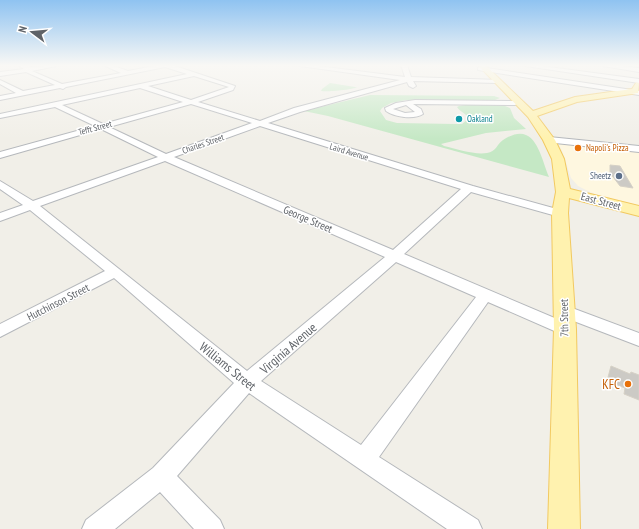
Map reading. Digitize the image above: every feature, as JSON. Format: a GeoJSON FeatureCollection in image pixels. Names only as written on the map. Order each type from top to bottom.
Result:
{"type":"FeatureCollection","features":[{"type":"Feature","properties":{"kind":"main road","name":"7th Street"},"geometry":{"type":"LineString","coordinates":[[499,90],[523,109]]}},
{"type":"Feature","properties":{"kind":"main road","name":"7th Street"},"geometry":{"type":"LineString","coordinates":[[504,90],[523,109],[549,140],[558,159],[563,192],[560,213],[564,320],[564,529]]}},
{"type":"Feature","properties":{"kind":"main road"},"geometry":{"type":"LineString","coordinates":[[523,109],[634,92]]}},
{"type":"Feature","properties":{"kind":"main road","name":"East Street"},"geometry":{"type":"LineString","coordinates":[[563,192],[639,211]]}},
{"type":"Feature","properties":{"kind":"street"},"geometry":{"type":"LineString","coordinates":[[13,90],[21,94]]}},
{"type":"Feature","properties":{"kind":"street"},"geometry":{"type":"LineString","coordinates":[[0,98],[42,90]]}},
{"type":"Feature","properties":{"kind":"street"},"geometry":{"type":"LineString","coordinates":[[70,90],[89,97]]}},
{"type":"Feature","properties":{"kind":"street"},"geometry":{"type":"LineString","coordinates":[[0,116],[123,90]]}},
{"type":"Feature","properties":{"kind":"street","name":"Laird Avenue"},"geometry":{"type":"LineString","coordinates":[[152,90],[469,188],[560,213]]}},
{"type":"Feature","properties":{"kind":"street","name":"Tefft Street"},"geometry":{"type":"LineString","coordinates":[[0,154],[190,102],[229,90]]}},
{"type":"Feature","properties":{"kind":"street","name":"Charles Street"},"geometry":{"type":"LineString","coordinates":[[0,217],[297,110],[370,90]]}},
{"type":"Feature","properties":{"kind":"street"},"geometry":{"type":"LineString","coordinates":[[620,90],[634,92],[639,102]]}},
{"type":"Feature","properties":{"kind":"street"},"geometry":{"type":"LineString","coordinates":[[407,103],[441,102],[523,109]]}},
{"type":"Feature","properties":{"kind":"street","name":"George Street"},"geometry":{"type":"LineString","coordinates":[[55,104],[164,157],[485,295],[564,320],[639,340]]}},
{"type":"Feature","properties":{"kind":"street"},"geometry":{"type":"LineString","coordinates":[[549,140],[639,149]]}},
{"type":"Feature","properties":{"kind":"street","name":"Williams Street"},"geometry":{"type":"LineString","coordinates":[[0,184],[31,206],[115,272],[247,382],[470,529]]}},
{"type":"Feature","properties":{"kind":"street","name":"Virginia Avenue"},"geometry":{"type":"LineString","coordinates":[[95,529],[161,476],[247,382],[394,256],[469,188]]}},
{"type":"Feature","properties":{"kind":"street","name":"Hutchinson Street"},"geometry":{"type":"LineString","coordinates":[[0,332],[115,272]]}},
{"type":"Feature","properties":{"kind":"street"},"geometry":{"type":"LineString","coordinates":[[364,460],[485,295]]}},
{"type":"Feature","properties":{"kind":"street"},"geometry":{"type":"LineString","coordinates":[[161,476],[211,529]]}},
{"type":"Feature","properties":{"kind":"shaded area"},"geometry":{"type":"Polygon","coordinates":[[[558,143],[637,150],[639,153],[639,207],[592,193],[578,186],[571,178],[563,153],[558,143]]]}},
{"type":"Feature","properties":{"kind":"green space"},"geometry":{"type":"Polygon","coordinates":[[[322,90],[342,90],[328,91],[321,91],[322,90]]]}},
{"type":"Feature","properties":{"kind":"green space"},"geometry":{"type":"Polygon","coordinates":[[[370,95],[494,96],[500,98],[495,100],[406,100],[391,103],[382,108],[380,111],[386,120],[397,123],[462,124],[468,119],[466,115],[457,107],[459,106],[498,104],[510,108],[514,118],[526,129],[486,133],[441,144],[466,151],[487,153],[494,150],[503,140],[514,135],[522,134],[535,142],[549,177],[328,116],[304,111],[370,95]]]}},
{"type":"Feature","properties":{"kind":"building","name":"Sheetz"},"geometry":{"type":"Polygon","coordinates":[[[610,165],[620,166],[633,188],[620,186],[610,173],[610,165]]]}},
{"type":"Feature","properties":{"kind":"building","name":"KFC"},"geometry":{"type":"Polygon","coordinates":[[[611,366],[630,374],[631,372],[639,375],[639,400],[624,394],[625,388],[607,381],[611,366]]]}},
{"type":"Feature","properties":{"kind":"place","name":"Oakland"},"geometry":{"type":"Point","coordinates":[459,119]}},
{"type":"Feature","properties":{"kind":"place","name":"Napoli's Pizza"},"geometry":{"type":"Point","coordinates":[578,148]}},
{"type":"Feature","properties":{"kind":"place","name":"Sheetz"},"geometry":{"type":"Point","coordinates":[619,176]}},
{"type":"Feature","properties":{"kind":"place","name":"KFC"},"geometry":{"type":"Point","coordinates":[628,384]}}]}
